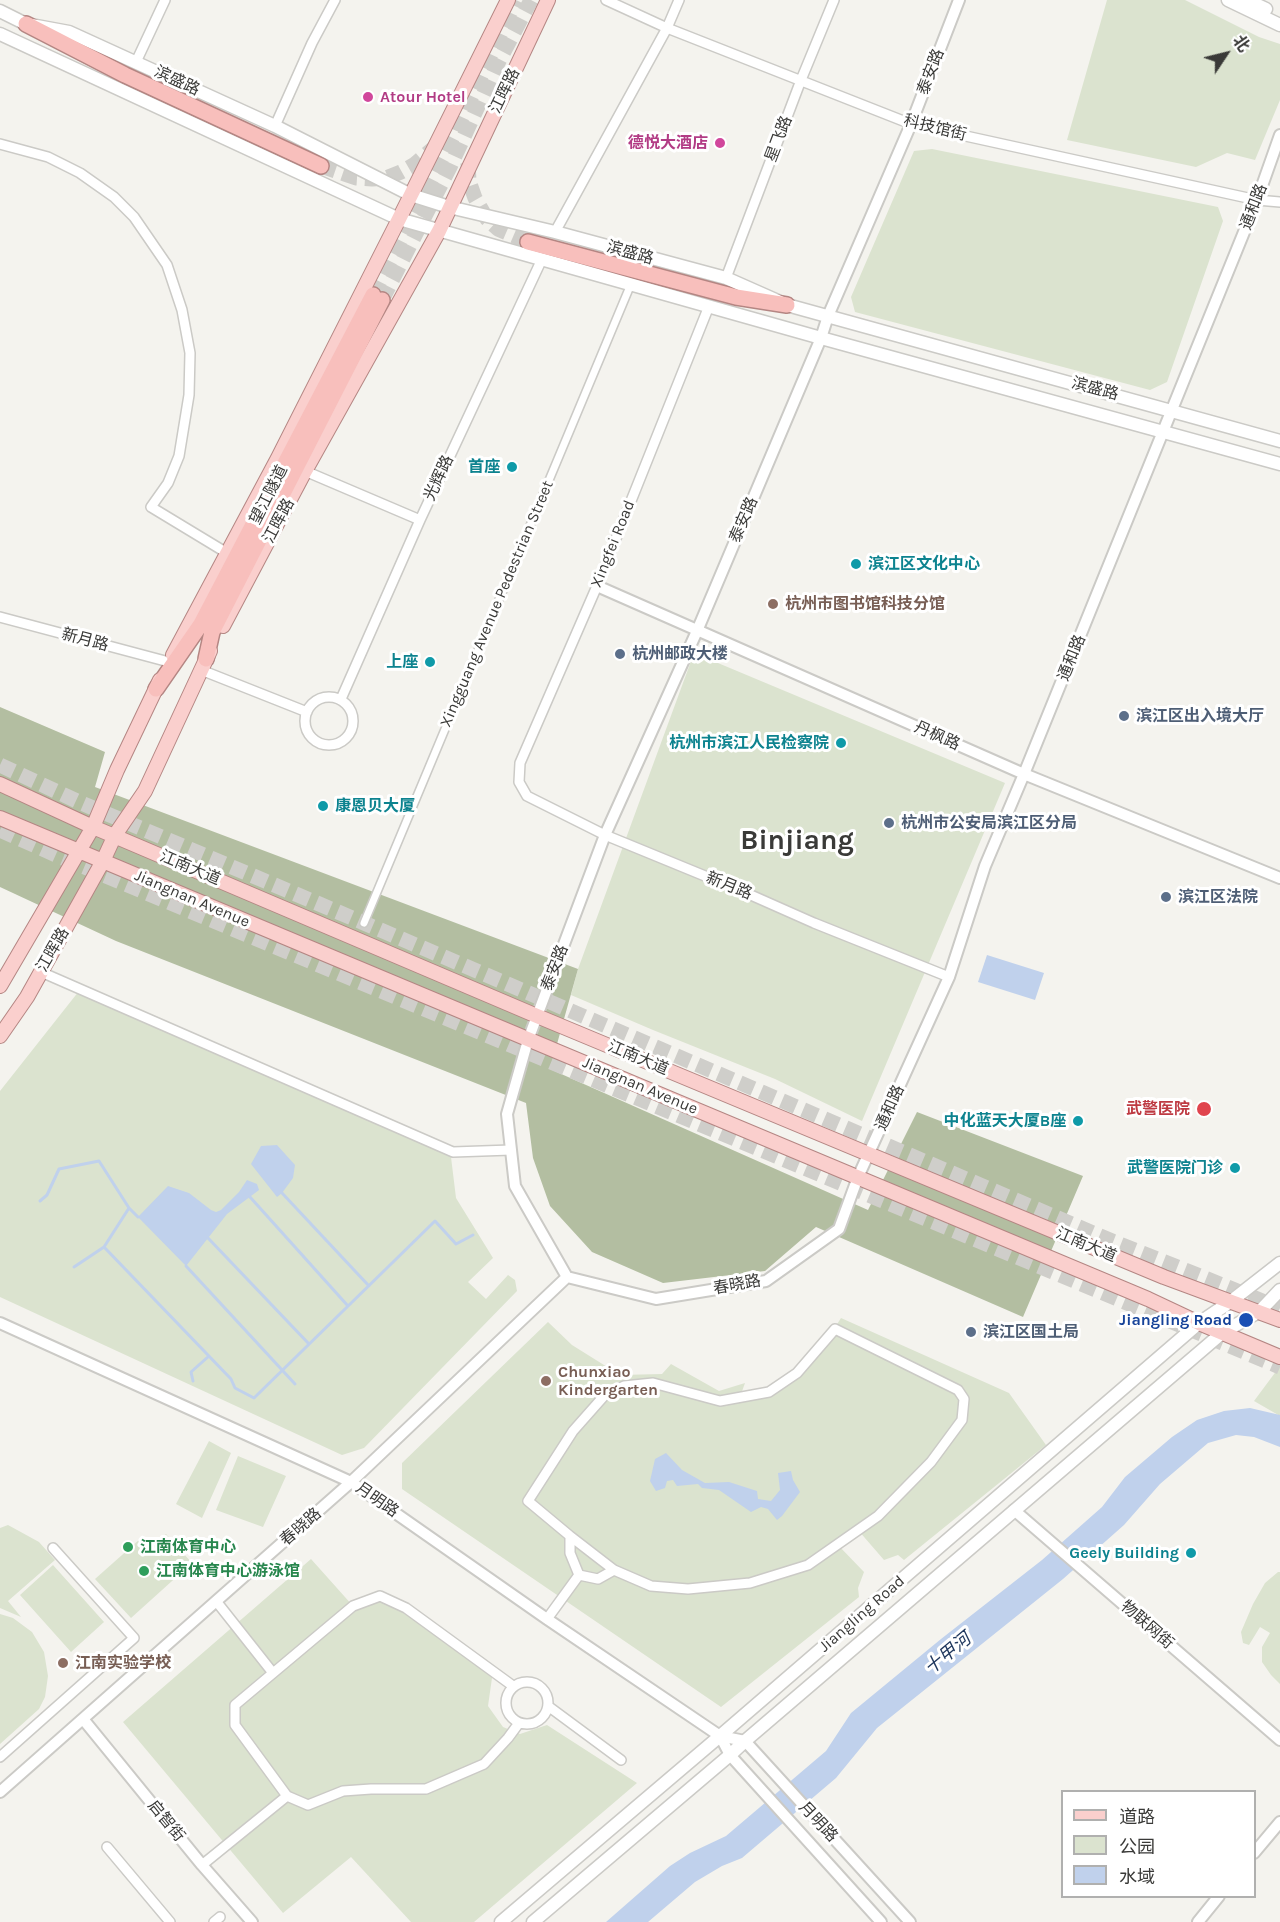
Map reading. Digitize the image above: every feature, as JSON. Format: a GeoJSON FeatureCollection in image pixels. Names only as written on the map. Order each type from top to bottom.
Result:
{"type":"FeatureCollection","features":[{"type":"Feature","properties":{"kind":"highway"},"geometry":{"type":"LineString","coordinates":[[26,24],[125,75],[321,166]]}},
{"type":"Feature","properties":{"kind":"highway"},"geometry":{"type":"LineString","coordinates":[[528,242],[736,297],[787,305]]}},
{"type":"Feature","properties":{"kind":"highway","name":"望江隧道"},"geometry":{"type":"LineString","coordinates":[[156,689],[201,624],[377,298],[212,632],[204,665]]}},
{"type":"Feature","properties":{"kind":"main road","name":"江晖路"},"geometry":{"type":"LineString","coordinates":[[0,986],[93,827],[117,770],[169,662],[399,219],[508,0]]}},
{"type":"Feature","properties":{"kind":"main road","name":"江晖路"},"geometry":{"type":"LineString","coordinates":[[0,1036],[27,997],[104,861],[115,835],[145,791],[204,665],[305,471],[439,231],[548,0]]}},
{"type":"Feature","properties":{"kind":"main road"},"geometry":{"type":"LineString","coordinates":[[1228,0],[1280,25]]}},
{"type":"Feature","properties":{"kind":"main road"},"geometry":{"type":"LineString","coordinates":[[1247,0],[1280,16]]}},
{"type":"Feature","properties":{"kind":"main road","name":"滨盛路"},"geometry":{"type":"LineString","coordinates":[[0,11],[26,24],[69,32],[275,126],[411,195],[449,207],[555,232],[726,278],[787,305],[1280,441]]}},
{"type":"Feature","properties":{"kind":"main road","name":"滨盛路"},"geometry":{"type":"LineString","coordinates":[[0,34],[399,219],[1280,464]]}},
{"type":"Feature","properties":{"kind":"main road","name":"江南大道"},"geometry":{"type":"LineString","coordinates":[[0,784],[93,827],[537,1016],[1164,1277],[1280,1320]]}},
{"type":"Feature","properties":{"kind":"main road","name":"Jiangnan Avenue"},"geometry":{"type":"LineString","coordinates":[[0,818],[1280,1356]]}},
{"type":"Feature","properties":{"kind":"main road","name":"Jiangling Road"},"geometry":{"type":"LineString","coordinates":[[501,1922],[1199,1323],[1280,1263]]}},
{"type":"Feature","properties":{"kind":"main road","name":"Jiangling Road"},"geometry":{"type":"LineString","coordinates":[[533,1922],[1222,1332],[1260,1311],[1280,1290]]}},
{"type":"Feature","properties":{"kind":"street"},"geometry":{"type":"LineString","coordinates":[[136,62],[165,0]]}},
{"type":"Feature","properties":{"kind":"street"},"geometry":{"type":"LineString","coordinates":[[275,126],[312,43],[335,0]]}},
{"type":"Feature","properties":{"kind":"street","name":"科技馆街"},"geometry":{"type":"LineString","coordinates":[[606,0],[667,28],[911,124],[1257,200],[1280,202]]}},
{"type":"Feature","properties":{"kind":"street"},"geometry":{"type":"LineString","coordinates":[[555,232],[667,28],[679,0]]}},
{"type":"Feature","properties":{"kind":"street","name":"星飞路"},"geometry":{"type":"LineString","coordinates":[[726,278],[834,0]]}},
{"type":"Feature","properties":{"kind":"street","name":"泰安路"},"geometry":{"type":"LineString","coordinates":[[528,1040],[604,835],[697,631],[821,338],[828,316],[911,124],[959,0]]}},
{"type":"Feature","properties":{"kind":"street","name":"通和路"},"geometry":{"type":"LineString","coordinates":[[858,1177],[949,977],[985,866],[1164,431],[1257,200],[1280,135]]}},
{"type":"Feature","properties":{"kind":"street"},"geometry":{"type":"LineString","coordinates":[[0,144],[48,157],[80,173],[114,196],[134,217],[167,265],[182,310],[190,353],[189,395],[179,456],[168,483],[151,507],[227,553]]}},
{"type":"Feature","properties":{"kind":"street","name":"光辉路"},"geometry":{"type":"LineString","coordinates":[[341,699],[420,520],[542,259]]}},
{"type":"Feature","properties":{"kind":"street","name":"Xingguang Avenue Pedestrian Street"},"geometry":{"type":"LineString","coordinates":[[364,923],[631,284]]}},
{"type":"Feature","properties":{"kind":"street","name":"Xingfei Road"},"geometry":{"type":"LineString","coordinates":[[519,782],[520,763],[597,586],[709,306]]}},
{"type":"Feature","properties":{"kind":"street"},"geometry":{"type":"LineString","coordinates":[[305,471],[420,520]]}},
{"type":"Feature","properties":{"kind":"street","name":"丹枫路"},"geometry":{"type":"LineString","coordinates":[[597,586],[1024,774],[1280,878]]}},
{"type":"Feature","properties":{"kind":"street","name":"新月路"},"geometry":{"type":"LineString","coordinates":[[0,617],[169,662]]}},
{"type":"Feature","properties":{"kind":"street"},"geometry":{"type":"LineString","coordinates":[[204,665],[307,712]]}},
{"type":"Feature","properties":{"kind":"street"},"geometry":{"type":"LineString","coordinates":[[325,696],[341,699],[352,712],[352,728],[349,735],[335,745],[319,743],[308,733],[304,719],[310,704],[325,696]]}},
{"type":"Feature","properties":{"kind":"street","name":"新月路"},"geometry":{"type":"LineString","coordinates":[[519,782],[527,796],[604,835],[949,977]]}},
{"type":"Feature","properties":{"kind":"street"},"geometry":{"type":"LineString","coordinates":[[41,972],[453,1152],[511,1150]]}},
{"type":"Feature","properties":{"kind":"street"},"geometry":{"type":"LineString","coordinates":[[528,1040],[507,1114],[515,1186],[567,1277]]}},
{"type":"Feature","properties":{"kind":"street","name":"春晓路"},"geometry":{"type":"LineString","coordinates":[[0,1792],[351,1482],[567,1277],[656,1299],[766,1281],[839,1229],[858,1177]]}},
{"type":"Feature","properties":{"kind":"street","name":"月明路"},"geometry":{"type":"LineString","coordinates":[[0,1323],[351,1482],[720,1736],[745,1741],[910,1922]]}},
{"type":"Feature","properties":{"kind":"street"},"geometry":{"type":"LineString","coordinates":[[834,1329],[958,1390],[964,1399],[962,1420],[931,1462],[878,1516],[808,1565],[750,1583],[688,1589],[651,1586],[614,1570],[570,1536],[528,1501],[573,1431],[604,1396],[624,1386],[653,1383],[720,1401],[769,1392],[797,1373],[834,1329]]}},
{"type":"Feature","properties":{"kind":"street","name":"物联网街"},"geometry":{"type":"LineString","coordinates":[[1014,1510],[1280,1740]]}},
{"type":"Feature","properties":{"kind":"street"},"geometry":{"type":"LineString","coordinates":[[570,1536],[570,1553],[579,1575]]}},
{"type":"Feature","properties":{"kind":"street"},"geometry":{"type":"LineString","coordinates":[[0,1757],[134,1638],[53,1548]]}},
{"type":"Feature","properties":{"kind":"street"},"geometry":{"type":"LineString","coordinates":[[579,1575],[598,1579],[614,1570]]}},
{"type":"Feature","properties":{"kind":"street"},"geometry":{"type":"LineString","coordinates":[[547,1619],[579,1575]]}},
{"type":"Feature","properties":{"kind":"street"},"geometry":{"type":"LineString","coordinates":[[513,1686],[406,1608],[380,1596],[353,1606],[235,1705],[236,1725],[287,1796],[308,1805],[343,1791],[426,1789],[484,1764],[519,1723]]}},
{"type":"Feature","properties":{"kind":"street"},"geometry":{"type":"LineString","coordinates":[[216,1601],[273,1673]]}},
{"type":"Feature","properties":{"kind":"street"},"geometry":{"type":"LineString","coordinates":[[520,1682],[534,1682],[546,1692],[548,1706],[547,1712],[538,1721],[525,1724],[519,1723],[509,1715],[505,1702],[513,1686],[520,1682]]}},
{"type":"Feature","properties":{"kind":"street"},"geometry":{"type":"LineString","coordinates":[[548,1706],[621,1760]]}},
{"type":"Feature","properties":{"kind":"street","name":"启智街"},"geometry":{"type":"LineString","coordinates":[[83,1719],[202,1865],[252,1922]]}},
{"type":"Feature","properties":{"kind":"street","name":"月明路"},"geometry":{"type":"LineString","coordinates":[[720,1736],[730,1755],[881,1922]]}},
{"type":"Feature","properties":{"kind":"street"},"geometry":{"type":"LineString","coordinates":[[202,1865],[287,1796]]}},
{"type":"Feature","properties":{"kind":"street"},"geometry":{"type":"LineString","coordinates":[[1256,1851],[1280,1822]]}},
{"type":"Feature","properties":{"kind":"street"},"geometry":{"type":"LineString","coordinates":[[107,1847],[170,1922]]}},
{"type":"Feature","properties":{"kind":"street"},"geometry":{"type":"LineString","coordinates":[[1198,1922],[1217,1898]]}},
{"type":"Feature","properties":{"kind":"green space"},"geometry":{"type":"Polygon","coordinates":[[[1107,0],[1185,0],[1259,37],[1280,44],[1280,100],[1255,160],[1227,153],[1196,167],[1067,140],[1107,0]]]}},
{"type":"Feature","properties":{"kind":"green space"},"geometry":{"type":"Polygon","coordinates":[[[932,149],[1218,207],[1223,221],[1167,382],[1150,390],[855,312],[851,297],[914,151],[932,149]]]}},
{"type":"Feature","properties":{"kind":"green space"},"geometry":{"type":"Polygon","coordinates":[[[694,653],[1005,783],[862,1121],[775,1079],[571,995],[578,969],[694,653]]]}},
{"type":"Feature","properties":{"kind":"green space"},"geometry":{"type":"Polygon","coordinates":[[[0,707],[105,752],[95,787],[578,969],[550,1069],[868,1210],[917,1112],[1083,1176],[1023,1317],[816,1227],[765,1271],[663,1283],[592,1252],[550,1206],[533,1158],[526,1103],[116,941],[0,887],[0,707]]]}},
{"type":"Feature","properties":{"kind":"green space"},"geometry":{"type":"Polygon","coordinates":[[[79,991],[451,1157],[456,1198],[493,1258],[468,1282],[486,1299],[508,1275],[515,1280],[517,1291],[364,1448],[342,1455],[0,1297],[0,1091],[79,991]]]}},
{"type":"Feature","properties":{"kind":"green space"},"geometry":{"type":"Polygon","coordinates":[[[841,1318],[1009,1393],[1046,1445],[904,1560],[898,1555],[884,1560],[858,1530],[838,1545],[864,1572],[858,1588],[859,1597],[721,1707],[402,1489],[402,1463],[548,1322],[572,1345],[620,1375],[662,1374],[671,1364],[719,1391],[745,1383],[740,1397],[769,1392],[797,1373],[841,1318]]]}},
{"type":"Feature","properties":{"kind":"green space"},"geometry":{"type":"Polygon","coordinates":[[[1280,1366],[1280,1416],[1254,1401],[1280,1366]]]}},
{"type":"Feature","properties":{"kind":"green space"},"geometry":{"type":"Polygon","coordinates":[[[209,1441],[231,1453],[202,1518],[176,1504],[209,1441]]]}},
{"type":"Feature","properties":{"kind":"green space"},"geometry":{"type":"Polygon","coordinates":[[[238,1456],[286,1476],[263,1527],[216,1510],[238,1456]]]}},
{"type":"Feature","properties":{"kind":"green space"},"geometry":{"type":"Polygon","coordinates":[[[8,1525],[39,1542],[55,1560],[8,1601],[21,1617],[0,1608],[0,1528],[8,1525]]]}},
{"type":"Feature","properties":{"kind":"green space","name":"江南体育中心游泳馆"},"geometry":{"type":"Polygon","coordinates":[[[166,1534],[192,1563],[131,1618],[95,1579],[140,1539],[150,1549],[166,1534]]]}},
{"type":"Feature","properties":{"kind":"green space"},"geometry":{"type":"Polygon","coordinates":[[[311,1559],[353,1606],[380,1596],[406,1608],[493,1671],[488,1706],[503,1727],[520,1734],[547,1725],[637,1783],[474,1922],[411,1922],[351,1857],[283,1913],[123,1722],[311,1559]]]}},
{"type":"Feature","properties":{"kind":"green space"},"geometry":{"type":"Polygon","coordinates":[[[53,1565],[104,1622],[71,1652],[20,1595],[53,1565]]]}},
{"type":"Feature","properties":{"kind":"green space"},"geometry":{"type":"Polygon","coordinates":[[[1280,1572],[1280,1684],[1262,1662],[1262,1647],[1270,1633],[1260,1627],[1249,1645],[1243,1643],[1241,1632],[1265,1583],[1280,1572]]]}},
{"type":"Feature","properties":{"kind":"green space"},"geometry":{"type":"Polygon","coordinates":[[[0,1614],[13,1618],[32,1632],[44,1652],[48,1676],[45,1697],[39,1709],[0,1744],[0,1614]]]}},
{"type":"Feature","properties":{"kind":"water"},"geometry":{"type":"Polygon","coordinates":[[[987,955],[1044,973],[1035,1000],[978,982],[987,955]]]}},
{"type":"Feature","properties":{"kind":"water"},"geometry":{"type":"Polygon","coordinates":[[[277,1145],[295,1165],[293,1178],[277,1197],[251,1164],[261,1146],[277,1145]]]}},
{"type":"Feature","properties":{"kind":"water"},"geometry":{"type":"Polygon","coordinates":[[[247,1180],[257,1184],[259,1190],[227,1214],[186,1266],[138,1217],[168,1186],[189,1193],[216,1212],[239,1192],[247,1180]]]}},
{"type":"Feature","properties":{"kind":"water","name":"十甲河"},"geometry":{"type":"Polygon","coordinates":[[[1250,1408],[1280,1415],[1280,1447],[1254,1437],[1236,1435],[1208,1443],[1160,1484],[1124,1525],[1063,1579],[877,1728],[836,1778],[742,1858],[722,1866],[695,1882],[648,1922],[606,1922],[670,1866],[690,1853],[726,1836],[826,1751],[851,1713],[1042,1560],[1102,1507],[1125,1477],[1172,1437],[1197,1420],[1224,1411],[1250,1408]]]}},
{"type":"Feature","properties":{"kind":"water"},"geometry":{"type":"Polygon","coordinates":[[[666,1453],[682,1470],[705,1483],[729,1482],[757,1491],[758,1499],[771,1501],[780,1490],[778,1473],[791,1471],[800,1492],[777,1520],[768,1509],[761,1507],[751,1512],[719,1490],[702,1488],[698,1484],[677,1486],[673,1480],[667,1481],[665,1488],[656,1491],[650,1481],[655,1459],[666,1453]]]}},
{"type":"Feature","properties":{"kind":"waterway"},"geometry":{"type":"LineString","coordinates":[[40,1201],[47,1195],[59,1169],[99,1161],[129,1208]]}},
{"type":"Feature","properties":{"kind":"waterway"},"geometry":{"type":"LineString","coordinates":[[282,1193],[369,1286]]}},
{"type":"Feature","properties":{"kind":"waterway"},"geometry":{"type":"LineString","coordinates":[[250,1197],[348,1306]]}},
{"type":"Feature","properties":{"kind":"waterway"},"geometry":{"type":"LineString","coordinates":[[74,1267],[104,1247],[129,1208],[138,1217]]}},
{"type":"Feature","properties":{"kind":"waterway"},"geometry":{"type":"LineString","coordinates":[[104,1247],[231,1379],[235,1388],[254,1398],[435,1221],[456,1244],[473,1235]]}},
{"type":"Feature","properties":{"kind":"waterway"},"geometry":{"type":"LineString","coordinates":[[208,1238],[309,1344]]}},
{"type":"Feature","properties":{"kind":"waterway"},"geometry":{"type":"LineString","coordinates":[[186,1266],[295,1384]]}},
{"type":"Feature","properties":{"kind":"waterway"},"geometry":{"type":"LineString","coordinates":[[193,1381],[191,1372],[209,1356]]}},
{"type":"Feature","properties":{"kind":"tunnel"},"geometry":{"type":"LineString","coordinates":[[373,295],[453,137],[516,0]]}},
{"type":"Feature","properties":{"kind":"tunnel"},"geometry":{"type":"LineString","coordinates":[[382,300],[531,0]]}},
{"type":"Feature","properties":{"kind":"tunnel"},"geometry":{"type":"LineString","coordinates":[[321,166],[356,178],[386,178],[415,164],[436,146]]}},
{"type":"Feature","properties":{"kind":"tunnel"},"geometry":{"type":"LineString","coordinates":[[468,163],[469,181],[475,198],[487,219],[498,229],[528,242]]}},
{"type":"Feature","properties":{"kind":"tunnel"},"geometry":{"type":"LineString","coordinates":[[0,765],[79,802],[1112,1241],[1280,1308]]}},
{"type":"Feature","properties":{"kind":"tunnel"},"geometry":{"type":"LineString","coordinates":[[0,830],[1280,1367]]}},
{"type":"Feature","properties":{"kind":"place","name":"Atour Hotel"},"geometry":{"type":"Point","coordinates":[368,97]}},
{"type":"Feature","properties":{"kind":"place","name":"德悦大酒店"},"geometry":{"type":"Point","coordinates":[720,143]}},
{"type":"Feature","properties":{"kind":"place","name":"首座"},"geometry":{"type":"Point","coordinates":[512,467]}},
{"type":"Feature","properties":{"kind":"place","name":"滨江区文化中心"},"geometry":{"type":"Point","coordinates":[856,564]}},
{"type":"Feature","properties":{"kind":"place","name":"杭州市图书馆科技分馆"},"geometry":{"type":"Point","coordinates":[773,604]}},
{"type":"Feature","properties":{"kind":"place","name":"杭州邮政大楼"},"geometry":{"type":"Point","coordinates":[620,654]}},
{"type":"Feature","properties":{"kind":"place","name":"上座"},"geometry":{"type":"Point","coordinates":[430,662]}},
{"type":"Feature","properties":{"kind":"place","name":"滨江区出入境大厅"},"geometry":{"type":"Point","coordinates":[1124,716]}},
{"type":"Feature","properties":{"kind":"place","name":"杭州市滨江人民检察院"},"geometry":{"type":"Point","coordinates":[841,743]}},
{"type":"Feature","properties":{"kind":"place","name":"康恩贝大厦"},"geometry":{"type":"Point","coordinates":[323,806]}},
{"type":"Feature","properties":{"kind":"place","name":"杭州市公安局滨江区分局"},"geometry":{"type":"Point","coordinates":[889,823]}},
{"type":"Feature","properties":{"kind":"place","name":"滨江区法院"},"geometry":{"type":"Point","coordinates":[1166,897]}},
{"type":"Feature","properties":{"kind":"place","name":"武警医院"},"geometry":{"type":"Point","coordinates":[1204,1109]}},
{"type":"Feature","properties":{"kind":"place","name":"中化蓝天大厦B座"},"geometry":{"type":"Point","coordinates":[1078,1121]}},
{"type":"Feature","properties":{"kind":"place","name":"武警医院门诊"},"geometry":{"type":"Point","coordinates":[1235,1168]}},
{"type":"Feature","properties":{"kind":"place","name":"Jiangling Road"},"geometry":{"type":"Point","coordinates":[1246,1320]}},
{"type":"Feature","properties":{"kind":"place","name":"滨江区国土局"},"geometry":{"type":"Point","coordinates":[971,1332]}},
{"type":"Feature","properties":{"kind":"place","name":"Chunxiao Kindergarten"},"geometry":{"type":"Point","coordinates":[546,1381]}},
{"type":"Feature","properties":{"kind":"place","name":"江南体育中心"},"geometry":{"type":"Point","coordinates":[128,1547]}},
{"type":"Feature","properties":{"kind":"place","name":"Geely Building"},"geometry":{"type":"Point","coordinates":[1191,1553]}},
{"type":"Feature","properties":{"kind":"place","name":"江南体育中心游泳馆"},"geometry":{"type":"Point","coordinates":[144,1571]}},
{"type":"Feature","properties":{"kind":"place","name":"江南实验学校"},"geometry":{"type":"Point","coordinates":[63,1663]}},
{"type":"Feature","properties":{"kind":"district","name":"Binjiang"},"geometry":{"type":"Point","coordinates":[797,841]}}]}
